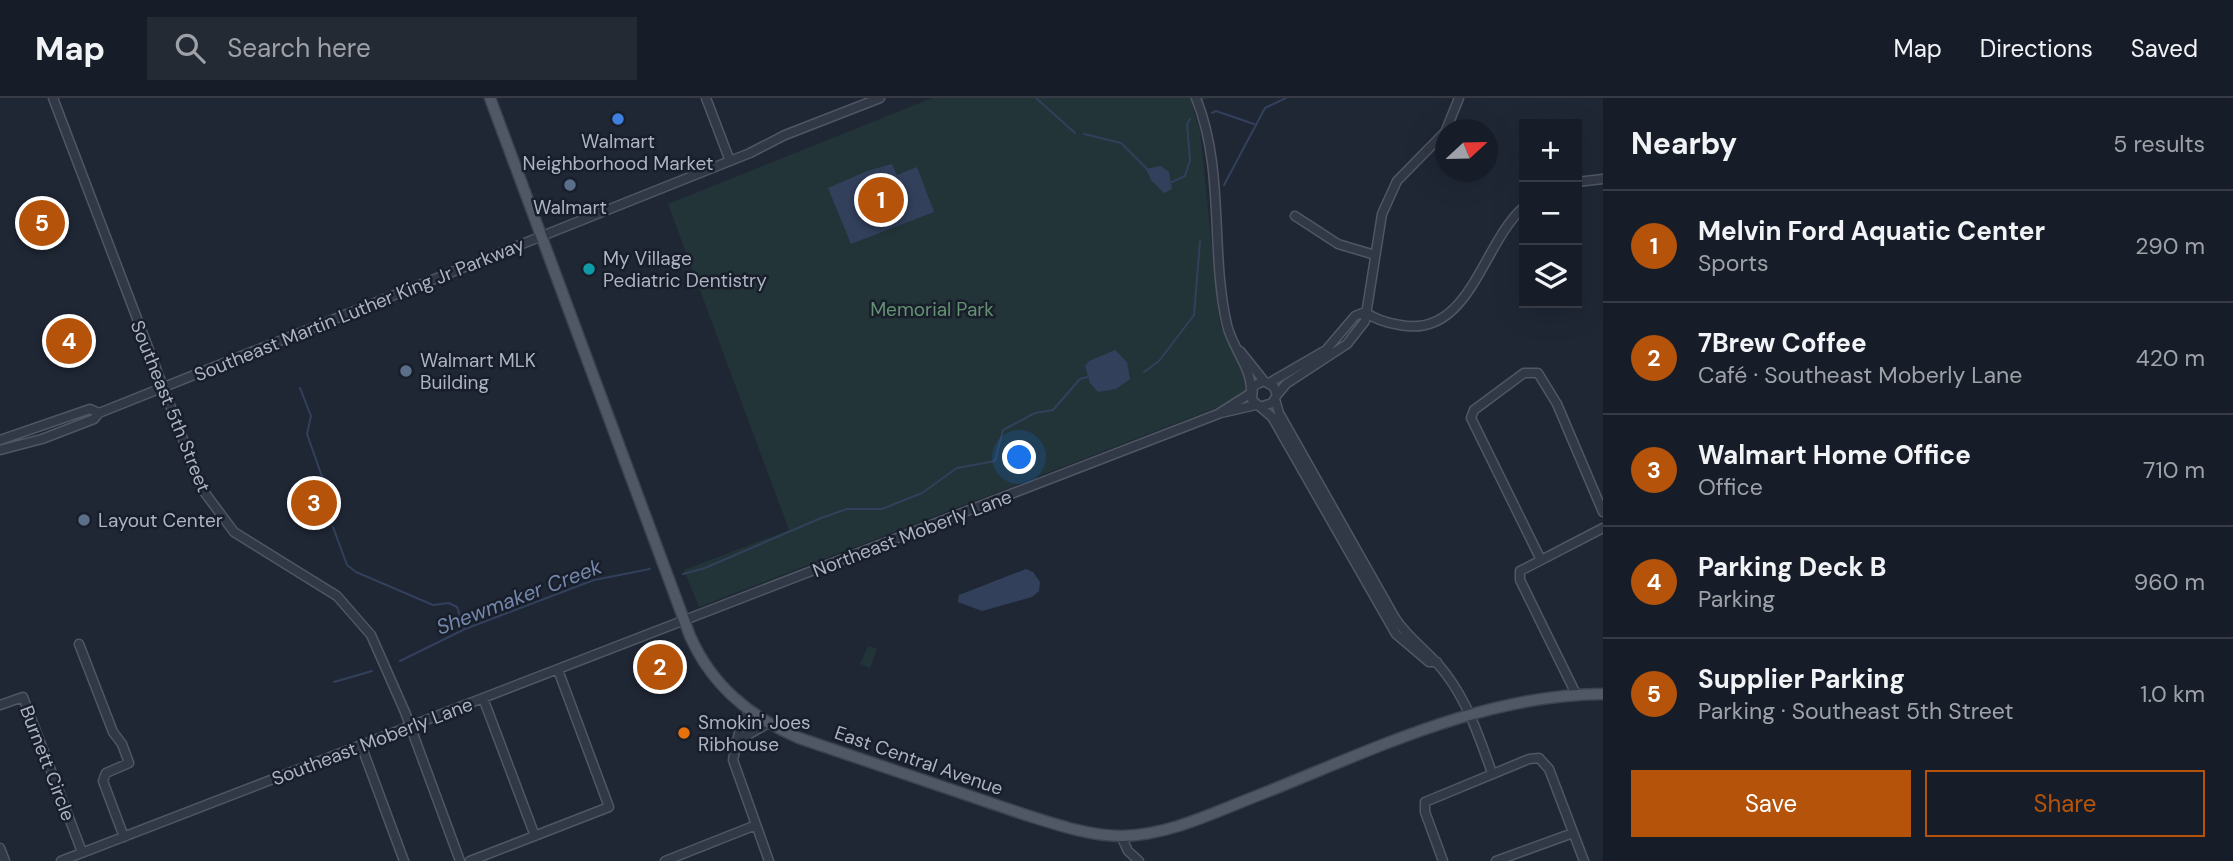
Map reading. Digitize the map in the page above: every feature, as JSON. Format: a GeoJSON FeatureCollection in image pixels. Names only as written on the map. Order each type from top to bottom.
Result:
{"type":"FeatureCollection","features":[{"type":"Feature","properties":{"kind":"main road","name":"East Central Avenue"},"geometry":{"type":"LineString","coordinates":[[490,98],[684,622],[708,669],[749,712],[767,724],[799,738],[1048,822],[1121,836],[1176,827],[1469,713],[1507,703],[1576,694],[1603,694]]}},
{"type":"Feature","properties":{"kind":"street","name":"Southeast 5th Street"},"geometry":{"type":"LineString","coordinates":[[52,98],[199,483],[217,513],[246,541],[319,583],[356,614],[376,642],[460,861]]}},
{"type":"Feature","properties":{"kind":"street"},"geometry":{"type":"LineString","coordinates":[[706,98],[730,161]]}},
{"type":"Feature","properties":{"kind":"street","name":"Southeast Martin Luther King Jr Parkway"},"geometry":{"type":"LineString","coordinates":[[0,450],[41,439],[94,419],[99,412],[730,161],[785,135],[866,101],[880,98]]}},
{"type":"Feature","properties":{"kind":"street"},"geometry":{"type":"LineString","coordinates":[[1196,98],[1207,137],[1227,327],[1251,391],[1258,406],[1272,417],[1396,634],[1429,662],[1437,662]]}},
{"type":"Feature","properties":{"kind":"street"},"geometry":{"type":"LineString","coordinates":[[1450,119],[1459,98]]}},
{"type":"Feature","properties":{"kind":"street"},"geometry":{"type":"LineString","coordinates":[[1276,397],[1286,384],[1347,344],[1365,321],[1382,214],[1397,181],[1435,141]]}},
{"type":"Feature","properties":{"kind":"street"},"geometry":{"type":"LineString","coordinates":[[1582,181],[1603,178]]}},
{"type":"Feature","properties":{"kind":"street"},"geometry":{"type":"LineString","coordinates":[[1267,382],[1319,355],[1355,316],[1365,312],[1384,322],[1411,327],[1439,322],[1454,310],[1504,228],[1519,212]]}},
{"type":"Feature","properties":{"kind":"street"},"geometry":{"type":"LineString","coordinates":[[1295,216],[1338,244],[1375,255]]}},
{"type":"Feature","properties":{"kind":"street"},"geometry":{"type":"LineString","coordinates":[[1236,346],[1267,382],[1276,397],[1279,413],[1395,618],[1403,630],[1437,662],[1469,713],[1492,773]]}},
{"type":"Feature","properties":{"kind":"street"},"geometry":{"type":"LineString","coordinates":[[1540,558],[1471,418],[1474,410],[1524,373],[1538,373],[1556,404],[1603,512]]}},
{"type":"Feature","properties":{"kind":"street","name":"Northeast Moberly Lane"},"geometry":{"type":"LineString","coordinates":[[1219,414],[1267,382]]}},
{"type":"Feature","properties":{"kind":"street","name":"Northeast Moberly Lane"},"geometry":{"type":"LineString","coordinates":[[684,622],[1219,414],[1270,405],[1276,397]]}},
{"type":"Feature","properties":{"kind":"street","name":"Southeast Martin Luther King Jr Parkway"},"geometry":{"type":"LineString","coordinates":[[0,440],[90,409],[99,412]]}},
{"type":"Feature","properties":{"kind":"street"},"geometry":{"type":"LineString","coordinates":[[1576,694],[1520,580],[1520,571],[1540,558],[1603,528]]}},
{"type":"Feature","properties":{"kind":"street","name":"Southeast Moberly Lane"},"geometry":{"type":"LineString","coordinates":[[61,861],[684,622]]}},
{"type":"Feature","properties":{"kind":"street"},"geometry":{"type":"LineString","coordinates":[[79,644],[113,732],[122,744],[129,763],[106,773],[103,781],[124,837]]}},
{"type":"Feature","properties":{"kind":"street"},"geometry":{"type":"LineString","coordinates":[[470,861],[609,807],[558,670]]}},
{"type":"Feature","properties":{"kind":"street","name":"Burnett Circle"},"geometry":{"type":"LineString","coordinates":[[0,705],[23,697],[82,852]]}},
{"type":"Feature","properties":{"kind":"street"},"geometry":{"type":"LineString","coordinates":[[483,698],[535,836]]}},
{"type":"Feature","properties":{"kind":"street"},"geometry":{"type":"LineString","coordinates":[[749,712],[735,742],[733,760],[769,861]]}},
{"type":"Feature","properties":{"kind":"street"},"geometry":{"type":"LineString","coordinates":[[735,742],[767,724]]}},
{"type":"Feature","properties":{"kind":"street"},"geometry":{"type":"LineString","coordinates":[[361,745],[404,861]]}},
{"type":"Feature","properties":{"kind":"street"},"geometry":{"type":"LineString","coordinates":[[1443,861],[1425,812],[1425,802],[1492,773],[1539,758],[1549,769],[1584,861]]}},
{"type":"Feature","properties":{"kind":"street"},"geometry":{"type":"LineString","coordinates":[[665,861],[756,825]]}},
{"type":"Feature","properties":{"kind":"street"},"geometry":{"type":"LineString","coordinates":[[1496,861],[1573,833]]}},
{"type":"Feature","properties":{"kind":"street"},"geometry":{"type":"LineString","coordinates":[[1121,836],[1128,851],[1139,861]]}},
{"type":"Feature","properties":{"kind":"street"},"geometry":{"type":"LineString","coordinates":[[0,848],[5,861]]}},
{"type":"Feature","properties":{"kind":"green space","name":"Memorial Park"},"geometry":{"type":"Polygon","coordinates":[[[932,98],[1208,98],[1192,105],[1200,131],[1220,325],[1245,378],[1245,393],[1239,399],[699,607],[684,570],[789,530],[668,204],[932,98]]]}},
{"type":"Feature","properties":{"kind":"green space"},"geometry":{"type":"Polygon","coordinates":[[[868,646],[877,649],[870,668],[860,664],[868,646]]]}},
{"type":"Feature","properties":{"kind":"water"},"geometry":{"type":"Polygon","coordinates":[[[892,164],[897,175],[917,167],[934,212],[851,244],[828,188],[867,171],[892,164]]]}},
{"type":"Feature","properties":{"kind":"water"},"geometry":{"type":"Polygon","coordinates":[[[1161,166],[1169,172],[1172,189],[1164,193],[1151,180],[1146,169],[1161,166]]]}},
{"type":"Feature","properties":{"kind":"water"},"geometry":{"type":"Polygon","coordinates":[[[1115,350],[1127,362],[1130,379],[1116,389],[1098,392],[1090,383],[1085,366],[1089,361],[1115,350]]]}},
{"type":"Feature","properties":{"kind":"water"},"geometry":{"type":"Polygon","coordinates":[[[1026,569],[1033,572],[1040,582],[1039,591],[1032,597],[982,611],[958,602],[959,595],[1026,569]]]}},
{"type":"Feature","properties":{"kind":"waterway"},"geometry":{"type":"LineString","coordinates":[[1036,98],[1075,133]]}},
{"type":"Feature","properties":{"kind":"waterway","name":"Shewmaker Creek"},"geometry":{"type":"LineString","coordinates":[[1224,185],[1265,108],[1286,98]]}},
{"type":"Feature","properties":{"kind":"waterway"},"geometry":{"type":"LineString","coordinates":[[1212,113],[1216,111],[1254,124]]}},
{"type":"Feature","properties":{"kind":"waterway"},"geometry":{"type":"LineString","coordinates":[[1172,182],[1185,176],[1190,160],[1187,124],[1190,119]]}},
{"type":"Feature","properties":{"kind":"waterway"},"geometry":{"type":"LineString","coordinates":[[1084,134],[1121,143],[1148,170]]}},
{"type":"Feature","properties":{"kind":"waterway","name":"Shewmaker Creek"},"geometry":{"type":"LineString","coordinates":[[1144,372],[1159,361],[1194,315],[1200,241]]}},
{"type":"Feature","properties":{"kind":"waterway","name":"Shewmaker Creek"},"geometry":{"type":"LineString","coordinates":[[683,574],[705,568],[847,509],[882,509],[922,493],[957,468],[995,461],[1003,430],[1035,413],[1053,410],[1080,379],[1087,377]]}},
{"type":"Feature","properties":{"kind":"waterway"},"geometry":{"type":"LineString","coordinates":[[300,388],[311,416],[307,434],[325,485],[325,506]]}},
{"type":"Feature","properties":{"kind":"waterway"},"geometry":{"type":"LineString","coordinates":[[333,527],[347,565],[356,572],[433,605],[449,603],[457,607],[464,627]]}},
{"type":"Feature","properties":{"kind":"waterway","name":"Shewmaker Creek"},"geometry":{"type":"LineString","coordinates":[[400,661],[465,629],[594,580],[650,569]]}},
{"type":"Feature","properties":{"kind":"waterway","name":"Shewmaker Creek"},"geometry":{"type":"LineString","coordinates":[[334,682],[372,671]]}},
{"type":"Feature","properties":{"kind":"place","name":"Walmart Neighborhood Market"},"geometry":{"type":"Point","coordinates":[618,119]}},
{"type":"Feature","properties":{"kind":"place","name":"Walmart"},"geometry":{"type":"Point","coordinates":[570,185]}},
{"type":"Feature","properties":{"kind":"place","name":"Melvin Ford Aquatic Center"},"geometry":{"type":"Point","coordinates":[881,200]}},
{"type":"Feature","properties":{"kind":"place","name":"Supplier Parking"},"geometry":{"type":"Point","coordinates":[42,223]}},
{"type":"Feature","properties":{"kind":"place","name":"My Village Pediatric Dentistry"},"geometry":{"type":"Point","coordinates":[589,269]}},
{"type":"Feature","properties":{"kind":"place","name":"Parking Deck B"},"geometry":{"type":"Point","coordinates":[69,341]}},
{"type":"Feature","properties":{"kind":"place","name":"Walmart MLK Building"},"geometry":{"type":"Point","coordinates":[406,371]}},
{"type":"Feature","properties":{"kind":"place","name":"Walmart Home Office"},"geometry":{"type":"Point","coordinates":[314,503]}},
{"type":"Feature","properties":{"kind":"place","name":"Layout Center"},"geometry":{"type":"Point","coordinates":[84,520]}},
{"type":"Feature","properties":{"kind":"place","name":"7Brew Coffee"},"geometry":{"type":"Point","coordinates":[660,667]}},
{"type":"Feature","properties":{"kind":"place","name":"Smokin' Joes Ribhouse"},"geometry":{"type":"Point","coordinates":[684,733]}}]}
